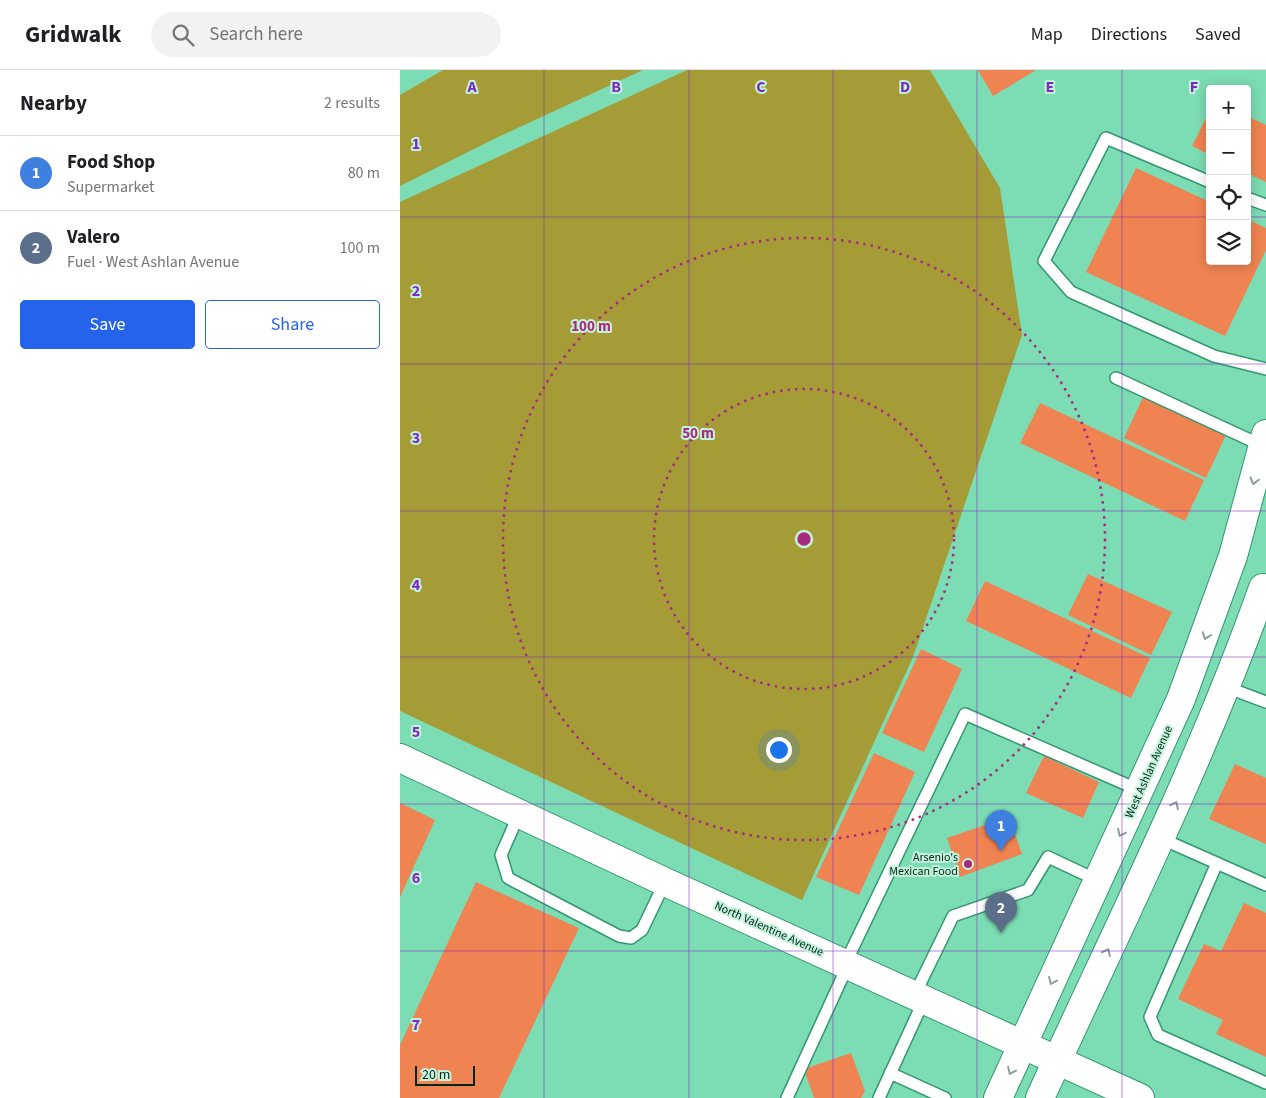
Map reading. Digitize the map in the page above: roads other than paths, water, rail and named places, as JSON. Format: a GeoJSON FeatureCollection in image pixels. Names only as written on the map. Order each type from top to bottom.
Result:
{"type":"FeatureCollection","features":[{"type":"Feature","properties":{"kind":"main road","name":"West Ashlan Avenue"},"geometry":{"type":"LineString","coordinates":[[998,1098],[1141,790],[1181,699],[1212,619],[1246,512],[1265,444]]}},
{"type":"Feature","properties":{"kind":"main road"},"geometry":{"type":"LineString","coordinates":[[1040,1098],[1160,838],[1226,688],[1264,589]]}},
{"type":"Feature","properties":{"kind":"main road","name":"North Valentine Avenue"},"geometry":{"type":"LineString","coordinates":[[400,758],[665,882],[1140,1098]]}},
{"type":"Feature","properties":{"kind":"lane"},"geometry":{"type":"LineString","coordinates":[[1206,180],[1106,138],[1044,261],[1071,292],[1214,356],[1266,369]]}},
{"type":"Feature","properties":{"kind":"lane"},"geometry":{"type":"LineString","coordinates":[[1251,199],[1266,205]]}},
{"type":"Feature","properties":{"kind":"lane"},"geometry":{"type":"LineString","coordinates":[[1116,378],[1265,444]]}},
{"type":"Feature","properties":{"kind":"lane"},"geometry":{"type":"LineString","coordinates":[[1226,688],[1266,702]]}},
{"type":"Feature","properties":{"kind":"lane"},"geometry":{"type":"LineString","coordinates":[[787,1098],[846,964],[965,714],[1141,790]]}},
{"type":"Feature","properties":{"kind":"lane"},"geometry":{"type":"LineString","coordinates":[[519,814],[501,855],[508,878],[619,936],[631,938],[642,930],[665,882]]}},
{"type":"Feature","properties":{"kind":"lane"},"geometry":{"type":"LineString","coordinates":[[1160,838],[1266,885]]}},
{"type":"Feature","properties":{"kind":"lane"},"geometry":{"type":"LineString","coordinates":[[879,1098],[953,916],[1028,890],[1048,857],[1099,881]]}},
{"type":"Feature","properties":{"kind":"lane"},"geometry":{"type":"LineString","coordinates":[[1217,863],[1150,1017],[1158,1035],[1266,1083]]}},
{"type":"Feature","properties":{"kind":"lane"},"geometry":{"type":"LineString","coordinates":[[890,1073],[945,1098]]}},
{"type":"Feature","properties":{"kind":"place","name":"Food Shop"},"geometry":{"type":"Point","coordinates":[1001,851]}},
{"type":"Feature","properties":{"kind":"place","name":"Arsenio's Mexican Food"},"geometry":{"type":"Point","coordinates":[968,864]}},
{"type":"Feature","properties":{"kind":"place","name":"Valero"},"geometry":{"type":"Point","coordinates":[1001,933]}}]}
